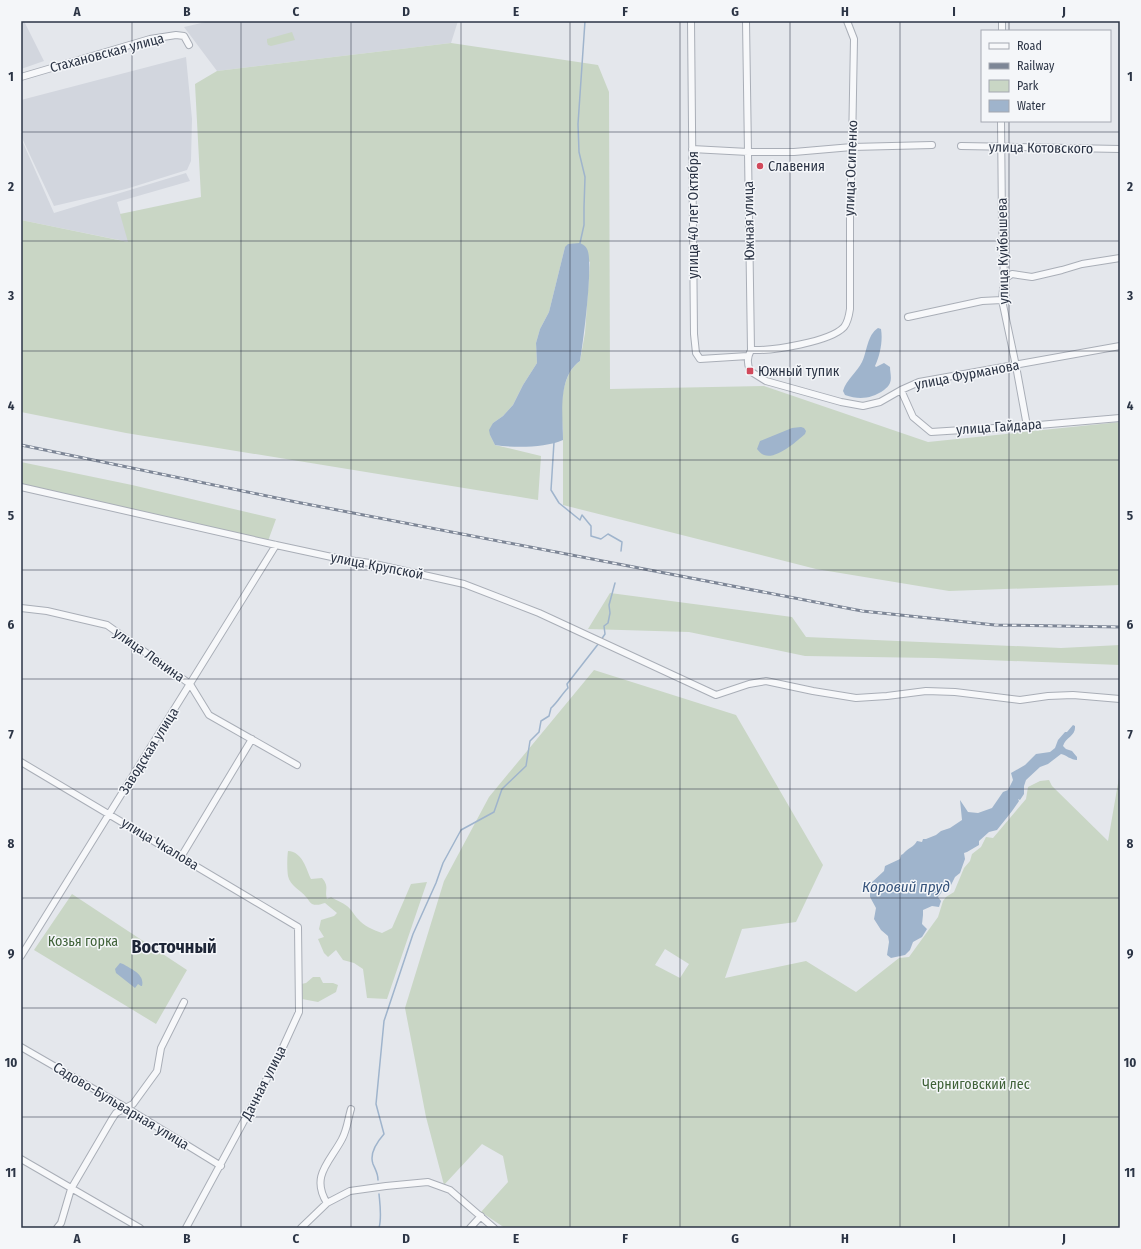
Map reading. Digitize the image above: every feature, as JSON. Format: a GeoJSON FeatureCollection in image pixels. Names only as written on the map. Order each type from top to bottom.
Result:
{"type":"FeatureCollection","features":[{"type":"Feature","properties":{"kind":"street","name":"улица 40 лет Октября"},"geometry":{"type":"LineString","coordinates":[[691,21],[694,334],[696,353],[700,359],[750,353]]}},
{"type":"Feature","properties":{"kind":"street","name":"Южная улица"},"geometry":{"type":"LineString","coordinates":[[746,21],[750,353],[747,363],[750,371]]}},
{"type":"Feature","properties":{"kind":"street","name":"улица Осипенко"},"geometry":{"type":"LineString","coordinates":[[750,353],[762,350],[784,348],[833,334],[843,327],[849,317],[854,39],[847,21]]}},
{"type":"Feature","properties":{"kind":"street","name":"Стахановская улица"},"geometry":{"type":"LineString","coordinates":[[21,77],[150,38],[176,35],[184,36],[189,44]]}},
{"type":"Feature","properties":{"kind":"street","name":"улица Куйбышева"},"geometry":{"type":"LineString","coordinates":[[1001,122],[1004,279],[1002,300],[1027,426]]}},
{"type":"Feature","properties":{"kind":"street"},"geometry":{"type":"LineString","coordinates":[[692,150],[794,152],[852,147],[932,145]]}},
{"type":"Feature","properties":{"kind":"street","name":"улица Котовского"},"geometry":{"type":"LineString","coordinates":[[961,146],[1120,149]]}},
{"type":"Feature","properties":{"kind":"street"},"geometry":{"type":"LineString","coordinates":[[1004,279],[1012,274],[1032,277],[1082,264],[1120,258]]}},
{"type":"Feature","properties":{"kind":"street"},"geometry":{"type":"LineString","coordinates":[[908,317],[982,301],[1002,300]]}},
{"type":"Feature","properties":{"kind":"street","name":"улица Фурманова"},"geometry":{"type":"LineString","coordinates":[[750,371],[766,381],[841,402],[863,406],[880,402],[919,382],[1016,366],[1120,346]]}},
{"type":"Feature","properties":{"kind":"street","name":"улица Гайдара"},"geometry":{"type":"LineString","coordinates":[[901,390],[913,417],[931,432],[1120,418]]}},
{"type":"Feature","properties":{"kind":"street","name":"улица Крупской"},"geometry":{"type":"LineString","coordinates":[[21,487],[276,545],[341,559],[370,563],[464,584],[539,613],[716,695],[749,684],[766,681],[813,692],[856,698],[926,691],[955,692],[1020,700],[1048,696],[1073,695],[1120,699]]}},
{"type":"Feature","properties":{"kind":"street","name":"Заводская улица"},"geometry":{"type":"LineString","coordinates":[[21,956],[276,545]]}},
{"type":"Feature","properties":{"kind":"street","name":"улица Ленина"},"geometry":{"type":"LineString","coordinates":[[21,608],[47,611],[107,625],[190,684],[209,715],[297,765]]}},
{"type":"Feature","properties":{"kind":"street"},"geometry":{"type":"LineString","coordinates":[[181,857],[252,739]]}},
{"type":"Feature","properties":{"kind":"street","name":"улица Чкалова"},"geometry":{"type":"LineString","coordinates":[[21,762],[298,927]]}},
{"type":"Feature","properties":{"kind":"street","name":"Дачная улица"},"geometry":{"type":"LineString","coordinates":[[186,1228],[278,1058],[299,1012],[298,927]]}},
{"type":"Feature","properties":{"kind":"street"},"geometry":{"type":"LineString","coordinates":[[57,1228],[61,1223],[71,1189],[112,1119],[116,1113],[133,1104],[156,1071],[160,1048],[184,1002]]}},
{"type":"Feature","properties":{"kind":"street","name":"Садово-Бульварная улица"},"geometry":{"type":"LineString","coordinates":[[21,1047],[220,1166]]}},
{"type":"Feature","properties":{"kind":"street"},"geometry":{"type":"LineString","coordinates":[[327,1203],[319,1182],[324,1168],[342,1138],[351,1109]]}},
{"type":"Feature","properties":{"kind":"street"},"geometry":{"type":"LineString","coordinates":[[21,1159],[140,1228]]}},
{"type":"Feature","properties":{"kind":"street"},"geometry":{"type":"LineString","coordinates":[[301,1228],[327,1203],[350,1191],[428,1182],[450,1190],[494,1228]]}},
{"type":"Feature","properties":{"kind":"street"},"geometry":{"type":"LineString","coordinates":[[470,1228],[481,1216]]}},
{"type":"Feature","properties":{"kind":"shaded area"},"geometry":{"type":"Polygon","coordinates":[[[21,21],[24,21],[44,61],[21,69],[21,21]]]}},
{"type":"Feature","properties":{"kind":"shaded area"},"geometry":{"type":"Polygon","coordinates":[[[210,21],[458,21],[451,43],[217,71],[184,27],[210,21]]]}},
{"type":"Feature","properties":{"kind":"shaded area"},"geometry":{"type":"Polygon","coordinates":[[[186,57],[192,119],[191,161],[187,170],[126,189],[54,206],[21,136],[21,100],[186,57]]]}},
{"type":"Feature","properties":{"kind":"shaded area"},"geometry":{"type":"Polygon","coordinates":[[[21,138],[54,213],[186,173],[190,181],[117,202],[129,242],[21,220],[21,138]]]}},
{"type":"Feature","properties":{"kind":"green space"},"geometry":{"type":"Polygon","coordinates":[[[292,32],[295,40],[271,46],[268,45],[267,39],[292,32]]]}},
{"type":"Feature","properties":{"kind":"green space"},"geometry":{"type":"Polygon","coordinates":[[[451,43],[598,65],[609,92],[610,389],[764,386],[928,442],[1120,422],[1120,585],[949,591],[816,569],[563,505],[563,392],[569,374],[580,361],[585,333],[590,262],[565,247],[549,312],[540,329],[536,343],[537,363],[523,385],[513,405],[503,416],[493,423],[490,435],[495,445],[541,456],[538,500],[126,433],[21,412],[21,220],[128,242],[120,214],[201,197],[195,84],[217,71],[451,43]]]}},
{"type":"Feature","properties":{"kind":"green space"},"geometry":{"type":"Polygon","coordinates":[[[21,462],[132,485],[276,519],[268,541],[21,486],[21,462]]]}},
{"type":"Feature","properties":{"kind":"green space"},"geometry":{"type":"Polygon","coordinates":[[[610,593],[792,617],[806,637],[1061,648],[1120,645],[1120,665],[934,658],[805,656],[689,632],[588,629],[610,593]]]}},
{"type":"Feature","properties":{"kind":"green space","name":"Черниговский лес"},"geometry":{"type":"Polygon","coordinates":[[[594,670],[736,715],[823,865],[796,922],[742,929],[725,978],[806,961],[856,992],[899,958],[909,957],[938,917],[943,901],[954,892],[964,868],[970,861],[972,854],[981,847],[986,837],[993,838],[1026,799],[1028,787],[1040,781],[1049,780],[1052,786],[1108,841],[1120,772],[1120,1228],[505,1228],[481,1212],[508,1182],[503,1156],[482,1144],[444,1185],[426,1117],[405,1008],[444,881],[489,797],[594,670]],[[665,949],[655,965],[680,978],[689,964],[665,949]]]}},
{"type":"Feature","properties":{"kind":"green space"},"geometry":{"type":"Polygon","coordinates":[[[288,851],[297,854],[301,858],[311,879],[322,878],[326,884],[327,899],[331,897],[345,905],[363,924],[382,933],[392,928],[411,884],[427,882],[387,999],[367,998],[363,969],[354,963],[343,960],[336,950],[328,957],[324,953],[318,939],[324,937],[319,929],[321,920],[334,916],[337,913],[325,903],[317,905],[312,904],[304,894],[291,883],[288,873],[288,851]]]}},
{"type":"Feature","properties":{"kind":"green space","name":"Козья горка"},"geometry":{"type":"Polygon","coordinates":[[[72,894],[187,970],[156,1024],[34,950],[72,894]]]}},
{"type":"Feature","properties":{"kind":"green space"},"geometry":{"type":"Polygon","coordinates":[[[313,977],[320,977],[323,983],[333,983],[338,985],[336,992],[318,1002],[302,999],[301,984],[306,983],[313,977]]]}},
{"type":"Feature","properties":{"kind":"water"},"geometry":{"type":"Polygon","coordinates":[[[580,243],[584,245],[589,256],[589,285],[580,361],[573,368],[568,377],[563,398],[563,440],[547,445],[529,447],[495,445],[489,430],[493,423],[503,416],[513,405],[523,385],[537,363],[536,343],[540,329],[549,312],[565,247],[568,244],[580,243]]]}},
{"type":"Feature","properties":{"kind":"water"},"geometry":{"type":"Polygon","coordinates":[[[878,328],[881,329],[882,334],[880,353],[875,366],[876,367],[884,363],[890,367],[890,384],[884,390],[870,397],[855,398],[845,395],[843,391],[844,387],[862,362],[869,339],[878,328]]]}},
{"type":"Feature","properties":{"kind":"water"},"geometry":{"type":"Polygon","coordinates":[[[801,427],[806,431],[805,434],[792,445],[774,455],[763,455],[757,449],[760,441],[792,428],[801,427]]]}},
{"type":"Feature","properties":{"kind":"water","name":"Коровий пруд"},"geometry":{"type":"Polygon","coordinates":[[[1073,725],[1075,726],[1074,732],[1066,740],[1063,746],[1072,751],[1077,757],[1077,760],[1061,754],[1048,764],[1040,767],[1026,780],[1024,794],[1020,800],[1018,799],[1019,801],[997,830],[989,832],[979,841],[979,845],[964,853],[965,859],[960,873],[955,877],[948,891],[942,891],[938,897],[941,901],[939,907],[932,906],[923,910],[922,924],[927,929],[922,937],[913,942],[910,950],[905,955],[891,958],[887,955],[889,942],[888,936],[881,930],[874,919],[876,908],[870,897],[870,884],[884,871],[885,866],[900,859],[901,855],[917,841],[922,842],[923,839],[936,835],[962,820],[960,800],[968,812],[978,813],[992,808],[1003,792],[1008,790],[1013,780],[1011,773],[1025,765],[1036,754],[1050,752],[1055,748],[1058,740],[1073,725]]]}},
{"type":"Feature","properties":{"kind":"water"},"geometry":{"type":"Polygon","coordinates":[[[120,963],[139,975],[142,986],[138,984],[135,988],[116,973],[115,969],[120,963]]]}},
{"type":"Feature","properties":{"kind":"waterway"},"geometry":{"type":"LineString","coordinates":[[580,243],[584,225],[585,177],[579,152],[578,124],[585,21]]}},
{"type":"Feature","properties":{"kind":"waterway"},"geometry":{"type":"LineString","coordinates":[[554,442],[551,490],[559,503],[580,520],[582,515],[591,526],[591,536],[601,539],[608,534],[622,542],[621,551]]}},
{"type":"Feature","properties":{"kind":"waterway"},"geometry":{"type":"LineString","coordinates":[[601,640],[605,634],[604,626],[608,623],[610,613],[609,605],[615,583]]}},
{"type":"Feature","properties":{"kind":"waterway"},"geometry":{"type":"LineString","coordinates":[[378,1180],[372,1156],[376,1144],[384,1134],[376,1104],[384,1021],[413,934],[436,883],[443,863],[461,830],[494,812],[502,789],[526,766],[530,741],[539,732],[541,721],[549,716],[551,708],[568,688],[567,684],[599,643]]}},
{"type":"Feature","properties":{"kind":"waterway"},"geometry":{"type":"LineString","coordinates":[[379,1194],[381,1215],[379,1228]]}},
{"type":"Feature","properties":{"kind":"railway"},"geometry":{"type":"LineString","coordinates":[[21,445],[296,502],[862,611],[995,625],[1120,627]]}},
{"type":"Feature","properties":{"kind":"place","name":"Славения"},"geometry":{"type":"Point","coordinates":[760,166]}},
{"type":"Feature","properties":{"kind":"place","name":"Южный тупик"},"geometry":{"type":"Point","coordinates":[750,371]}},
{"type":"Feature","properties":{"kind":"district","name":"Восточный"},"geometry":{"type":"Point","coordinates":[174,947]}}]}
